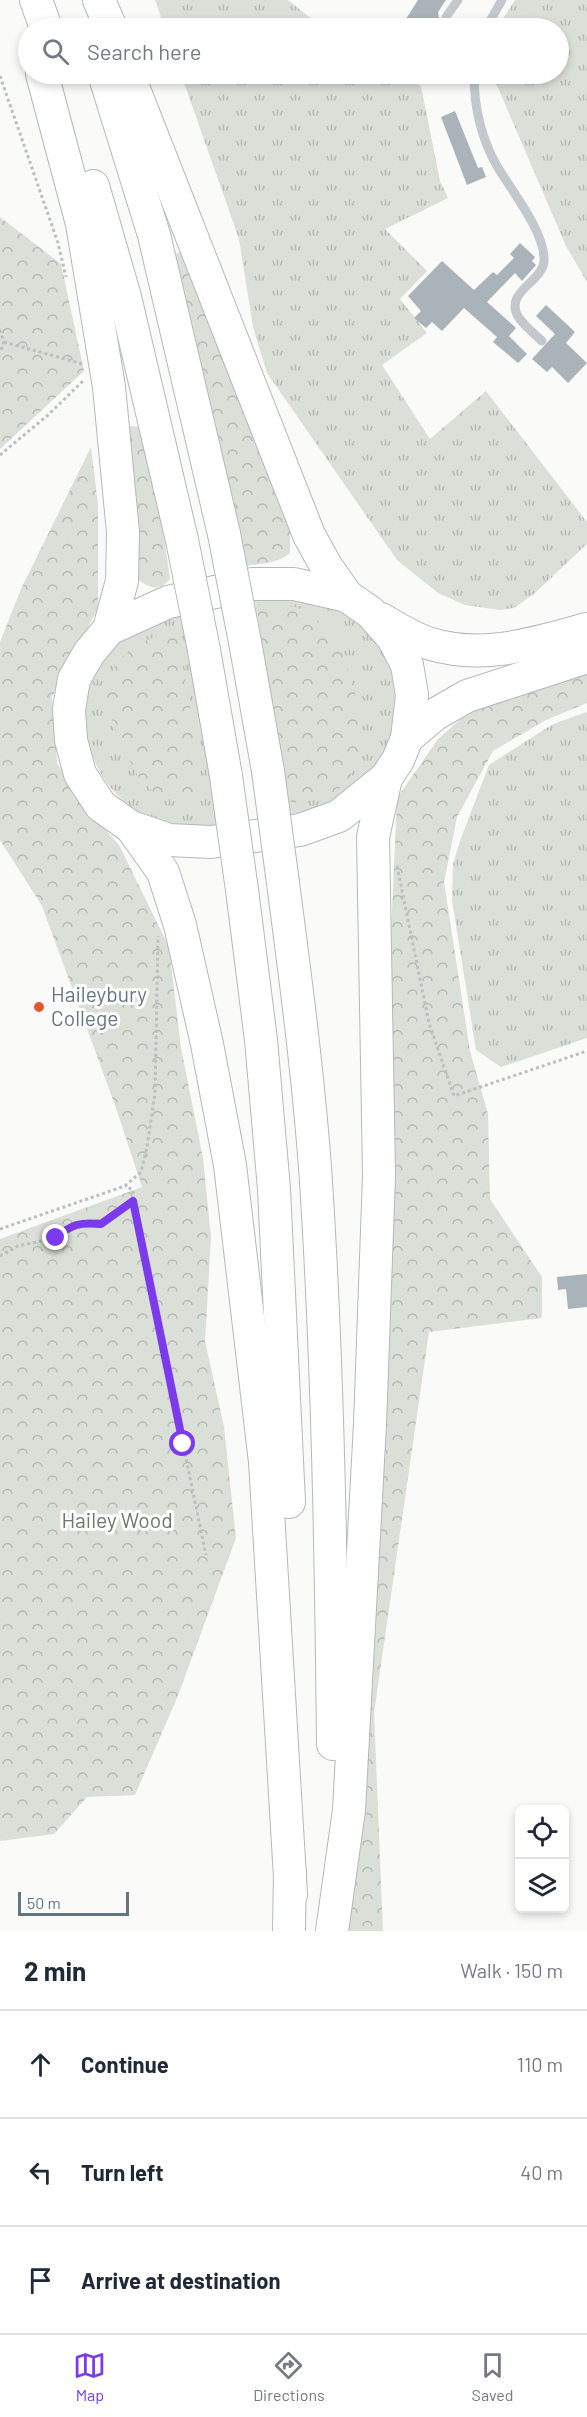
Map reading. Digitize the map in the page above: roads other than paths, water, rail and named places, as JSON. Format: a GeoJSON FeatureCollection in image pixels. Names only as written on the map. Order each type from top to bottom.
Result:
{"type":"FeatureCollection","features":[{"type":"Feature","properties":{"kind":"highway"},"geometry":{"type":"LineString","coordinates":[[23,0],[28,18]]}},
{"type":"Feature","properties":{"kind":"highway"},"geometry":{"type":"LineString","coordinates":[[36,0],[42,18]]}},
{"type":"Feature","properties":{"kind":"highway"},"geometry":{"type":"LineString","coordinates":[[82,0],[87,18]]}},
{"type":"Feature","properties":{"kind":"highway"},"geometry":{"type":"LineString","coordinates":[[99,0],[107,18]]}},
{"type":"Feature","properties":{"kind":"highway"},"geometry":{"type":"LineString","coordinates":[[45,84],[82,224],[109,387],[123,532],[122,581],[109,629],[89,653],[74,679],[69,709],[71,740],[80,774],[100,806],[131,827],[169,840],[211,842],[300,830],[339,816],[386,778],[398,760],[407,738],[412,695],[407,664],[393,639],[358,604],[326,566],[309,535],[132,84]]}},
{"type":"Feature","properties":{"kind":"highway"},"geometry":{"type":"LineString","coordinates":[[64,84],[125,297],[182,540],[226,776],[261,1040],[272,1166],[290,1531],[291,1894],[289,1931]]}},
{"type":"Feature","properties":{"kind":"highway"},"geometry":{"type":"LineString","coordinates":[[107,84],[154,235],[224,534],[268,771],[303,1032],[316,1181],[331,1486],[334,1802],[331,1931]]}},
{"type":"Feature","properties":{"kind":"highway"},"geometry":{"type":"LineString","coordinates":[[109,629],[168,602],[253,584],[294,584],[358,604],[408,635],[430,644],[465,651],[505,649],[587,629]]}},
{"type":"Feature","properties":{"kind":"highway"},"geometry":{"type":"LineString","coordinates":[[407,738],[441,710],[467,696],[587,657]]}},
{"type":"Feature","properties":{"kind":"highway"},"geometry":{"type":"LineString","coordinates":[[331,1931],[349,1810],[370,1424],[379,1174],[373,837],[386,778]]}},
{"type":"Feature","properties":{"kind":"highway"},"geometry":{"type":"LineString","coordinates":[[131,827],[163,872],[180,925],[207,1044],[230,1165],[265,1462],[291,1894]]}},
{"type":"Feature","properties":{"kind":"lane"},"geometry":{"type":"LineString","coordinates":[[446,17],[458,0]]}},
{"type":"Feature","properties":{"kind":"lane"},"geometry":{"type":"LineString","coordinates":[[492,18],[502,0]]}},
{"type":"Feature","properties":{"kind":"lane"},"geometry":{"type":"LineString","coordinates":[[474,84],[474,97],[486,142],[541,243],[545,261],[539,273],[519,292],[516,309],[522,321],[542,341]]}},
{"type":"Feature","properties":{"kind":"place","name":"Haileybury College"},"geometry":{"type":"Point","coordinates":[39,1007]}},
{"type":"Feature","properties":{"kind":"park label","name":"Hailey Wood"},"geometry":{"type":"Point","coordinates":[117,1521]}}]}
